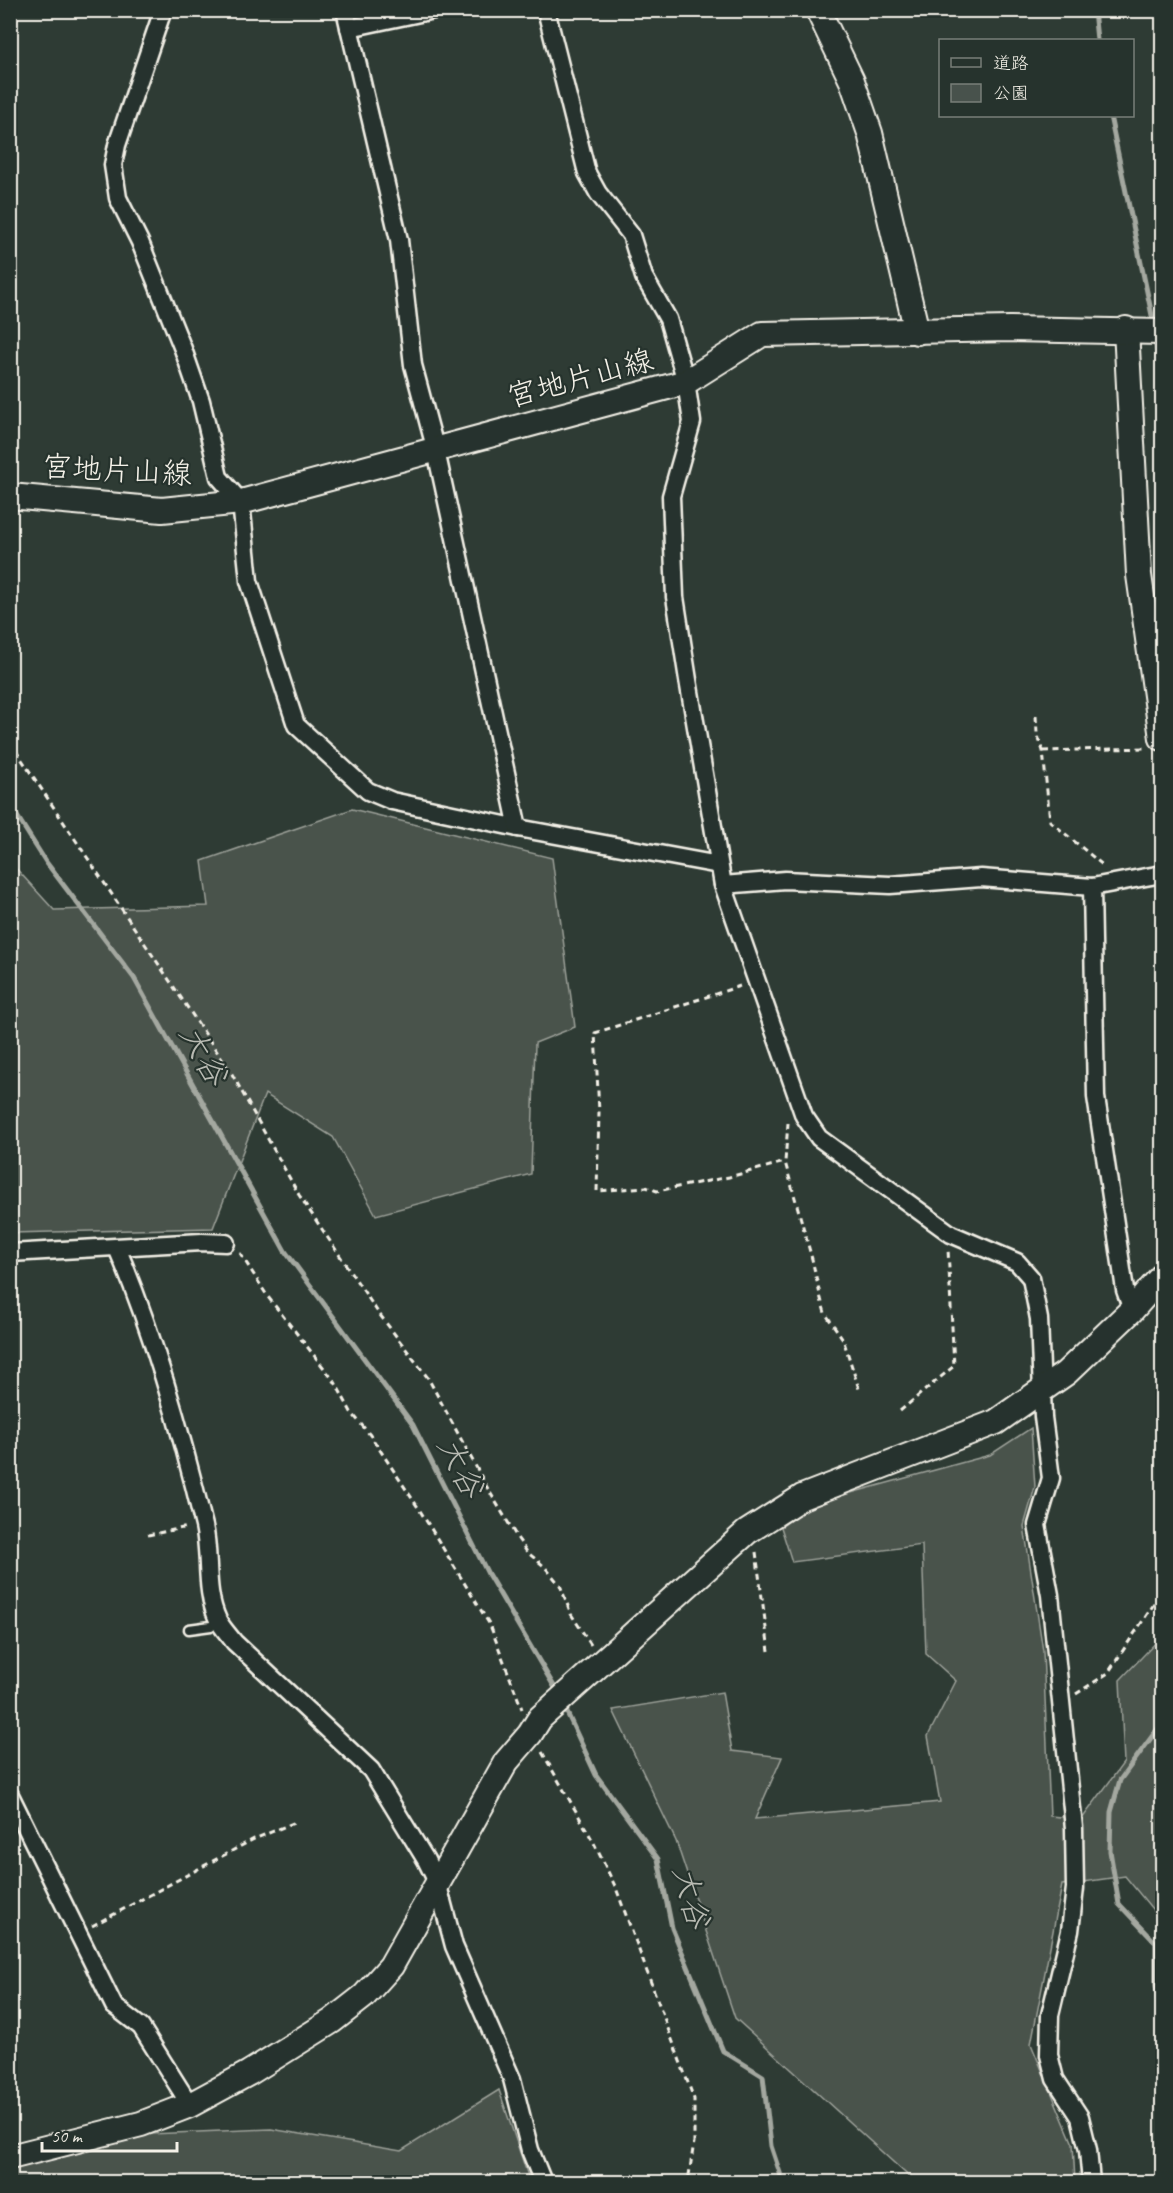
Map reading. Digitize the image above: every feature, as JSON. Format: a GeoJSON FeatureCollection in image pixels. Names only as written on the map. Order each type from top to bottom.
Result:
{"type":"FeatureCollection","features":[{"type":"Feature","properties":{"kind":"street"},"geometry":{"type":"LineString","coordinates":[[163,10],[117,145],[113,165],[118,198],[140,242],[183,349],[201,400],[219,477],[241,502],[249,581],[296,725],[368,791],[392,801],[518,828],[719,866]]}},
{"type":"Feature","properties":{"kind":"street"},"geometry":{"type":"LineString","coordinates":[[345,10],[399,240],[413,365],[436,451],[518,828]]}},
{"type":"Feature","properties":{"kind":"street"},"geometry":{"type":"LineString","coordinates":[[349,28],[434,10]]}},
{"type":"Feature","properties":{"kind":"street"},"geometry":{"type":"LineString","coordinates":[[546,10],[587,173],[598,193],[631,236],[644,277],[668,319],[686,382],[692,422],[671,496],[675,597],[723,885],[754,981],[781,1046],[804,1116],[819,1138],[951,1233],[1017,1262],[1031,1278],[1039,1319],[1044,1389],[1043,1417],[1051,1478],[1037,1525],[1050,1595],[1074,1828],[1075,1888],[1070,1931],[1050,2015],[1049,2055],[1055,2079],[1080,2117],[1088,2150],[1091,2182]]}},
{"type":"Feature","properties":{"kind":"street"},"geometry":{"type":"LineString","coordinates":[[818,10],[852,81],[870,133],[917,332]]}},
{"type":"Feature","properties":{"kind":"street"},"geometry":{"type":"LineString","coordinates":[[1132,329],[1139,575],[1157,742]]}},
{"type":"Feature","properties":{"kind":"street","name":"宮地片山線"},"geometry":{"type":"LineString","coordinates":[[10,496],[162,510],[241,502],[686,382],[762,334],[1132,329],[1162,332]]}},
{"type":"Feature","properties":{"kind":"street"},"geometry":{"type":"LineString","coordinates":[[723,885],[785,880],[890,885],[981,878],[1092,887],[1162,874]]}},
{"type":"Feature","properties":{"kind":"street"},"geometry":{"type":"LineString","coordinates":[[1092,887],[1096,1097],[1125,1290],[1132,1310]]}},
{"type":"Feature","properties":{"kind":"street"},"geometry":{"type":"LineString","coordinates":[[10,1253],[202,1242],[226,1244]]}},
{"type":"Feature","properties":{"kind":"street"},"geometry":{"type":"LineString","coordinates":[[117,1248],[129,1275],[178,1426],[203,1524],[209,1591],[218,1621],[234,1642],[371,1770],[437,1882],[454,1946],[512,2079],[530,2150],[543,2182]]}},
{"type":"Feature","properties":{"kind":"street"},"geometry":{"type":"LineString","coordinates":[[10,2157],[141,2124],[190,2106],[259,2068],[332,2021],[364,1996],[391,1966],[506,1762],[535,1726],[594,1669],[747,1532],[802,1497],[996,1422],[1044,1389],[1066,1373],[1132,1310],[1162,1276]]}},
{"type":"Feature","properties":{"kind":"street"},"geometry":{"type":"LineString","coordinates":[[10,1795],[114,2006],[141,2027],[190,2106]]}},
{"type":"Feature","properties":{"kind":"lane"},"geometry":{"type":"LineString","coordinates":[[189,1629],[212,1626],[218,1621]]}},
{"type":"Feature","properties":{"kind":"path"},"geometry":{"type":"LineString","coordinates":[[1036,716],[1043,751],[1050,821],[1126,882]]}},
{"type":"Feature","properties":{"kind":"path"},"geometry":{"type":"LineString","coordinates":[[10,742],[232,1074],[306,1204],[377,1311],[428,1378],[518,1539],[527,1552],[544,1566],[560,1585],[594,1669]]}},
{"type":"Feature","properties":{"kind":"path"},"geometry":{"type":"LineString","coordinates":[[1043,751],[1157,742]]}},
{"type":"Feature","properties":{"kind":"path"},"geometry":{"type":"LineString","coordinates":[[754,981],[595,1033],[599,1112],[597,1191],[646,1187],[657,1191],[729,1177],[785,1162]]}},
{"type":"Feature","properties":{"kind":"path"},"geometry":{"type":"LineString","coordinates":[[799,1101],[790,1115],[786,1130],[785,1162],[812,1259],[820,1299],[825,1313],[843,1340],[860,1392]]}},
{"type":"Feature","properties":{"kind":"path"},"geometry":{"type":"LineString","coordinates":[[900,1411],[954,1366],[949,1306],[948,1236],[951,1233]]}},
{"type":"Feature","properties":{"kind":"path"},"geometry":{"type":"LineString","coordinates":[[226,1244],[246,1258],[268,1298],[335,1382],[351,1412],[370,1435],[419,1509],[490,1625],[535,1726],[616,1888],[694,2099],[695,2133],[688,2182]]}},
{"type":"Feature","properties":{"kind":"path"},"geometry":{"type":"LineString","coordinates":[[148,1535],[203,1524]]}},
{"type":"Feature","properties":{"kind":"path"},"geometry":{"type":"LineString","coordinates":[[747,1532],[756,1553],[769,1651]]}},
{"type":"Feature","properties":{"kind":"path"},"geometry":{"type":"LineString","coordinates":[[1061,1703],[1108,1673],[1162,1592]]}},
{"type":"Feature","properties":{"kind":"path"},"geometry":{"type":"LineString","coordinates":[[78,1933],[246,1843],[296,1822]]}},
{"type":"Feature","properties":{"kind":"green space"},"geometry":{"type":"Polygon","coordinates":[[[352,809],[552,858],[575,1027],[535,1043],[531,1174],[376,1215],[333,1137],[265,1094],[213,1228],[11,1233],[11,863],[54,910],[208,906],[202,861],[352,809]]]}},
{"type":"Feature","properties":{"kind":"green space"},"geometry":{"type":"Polygon","coordinates":[[[1031,1428],[1035,1487],[1024,1526],[1043,1651],[1050,1816],[1082,1819],[1124,1762],[1120,1680],[1162,1636],[1162,1921],[1125,1876],[1062,1885],[1031,2044],[1073,2144],[1075,2182],[915,2182],[735,2018],[676,1841],[613,1710],[722,1692],[732,1751],[782,1757],[755,1819],[940,1802],[928,1736],[956,1681],[926,1654],[922,1545],[792,1562],[781,1527],[814,1503],[990,1455],[1031,1428]]]}},
{"type":"Feature","properties":{"kind":"green space"},"geometry":{"type":"Polygon","coordinates":[[[499,2090],[530,2182],[11,2182],[10,2167],[150,2134],[271,2129],[401,2151],[499,2090]]]}},
{"type":"Feature","properties":{"kind":"waterway"},"geometry":{"type":"LineString","coordinates":[[1094,10],[1097,39]]}},
{"type":"Feature","properties":{"kind":"waterway"},"geometry":{"type":"LineString","coordinates":[[1110,117],[1154,325]]}},
{"type":"Feature","properties":{"kind":"waterway"},"geometry":{"type":"LineString","coordinates":[[1155,338],[1162,383]]}},
{"type":"Feature","properties":{"kind":"waterway","name":"大谷"},"geometry":{"type":"LineString","coordinates":[[10,805],[46,862],[134,978],[285,1251],[413,1425],[488,1574],[558,1693]]}},
{"type":"Feature","properties":{"kind":"waterway","name":"大谷"},"geometry":{"type":"LineString","coordinates":[[563,1704],[596,1775],[658,1859],[672,1928],[723,2051],[763,2076],[771,2146],[783,2182]]}},
{"type":"Feature","properties":{"kind":"waterway"},"geometry":{"type":"LineString","coordinates":[[1162,1723],[1120,1780],[1111,1812],[1110,1851],[1119,1904],[1156,1943],[1156,1985],[1162,2026]]}},
{"type":"Feature","properties":{"kind":"waterway"},"geometry":{"type":"LineString","coordinates":[[1162,2090],[1160,2101],[1162,2118]]}},
{"type":"Feature","properties":{"kind":"waterway"},"geometry":{"type":"LineString","coordinates":[[1158,2182],[1162,2158]]}}]}
